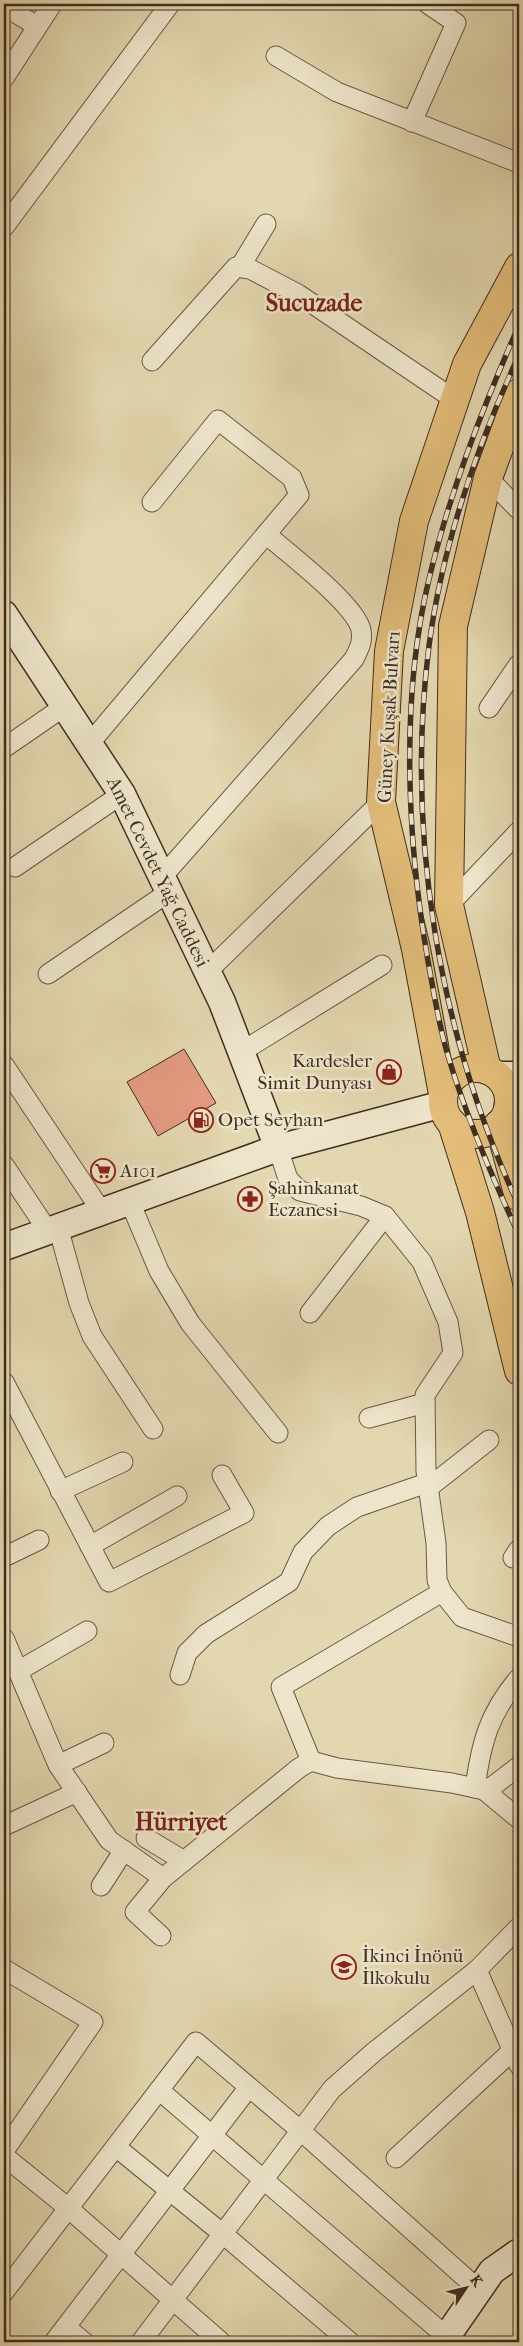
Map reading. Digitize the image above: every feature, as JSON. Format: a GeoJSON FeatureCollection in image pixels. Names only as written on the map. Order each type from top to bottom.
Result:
{"type":"FeatureCollection","features":[{"type":"Feature","properties":{"kind":"main road","name":"Güney Kuşak Bulvarı"},"geometry":{"type":"LineString","coordinates":[[519,267],[467,364],[414,521],[389,651],[381,802],[416,949],[446,1107],[480,1212],[519,1370]]}},
{"type":"Feature","properties":{"kind":"main road"},"geometry":{"type":"LineString","coordinates":[[519,393],[488,478],[453,626],[449,905],[506,1089],[519,1197]]}},
{"type":"Feature","properties":{"kind":"main road","name":"Amet Cevdet Yağ Caddesi"},"geometry":{"type":"LineString","coordinates":[[4,614],[122,794],[222,1002],[278,1148]]}},
{"type":"Feature","properties":{"kind":"main road"},"geometry":{"type":"LineString","coordinates":[[501,1073],[476,1068],[465,1070],[455,1075],[448,1083],[446,1107],[460,1130],[476,1133],[491,1130],[509,1109]]}},
{"type":"Feature","properties":{"kind":"main road"},"geometry":{"type":"LineString","coordinates":[[4,1247],[278,1148],[446,1107]]}},
{"type":"Feature","properties":{"kind":"main road"},"geometry":{"type":"LineString","coordinates":[[445,2340],[492,2272],[519,2252]]}},
{"type":"Feature","properties":{"kind":"street"},"geometry":{"type":"LineString","coordinates":[[4,78],[52,4]]}},
{"type":"Feature","properties":{"kind":"street"},"geometry":{"type":"LineString","coordinates":[[4,226],[170,4]]}},
{"type":"Feature","properties":{"kind":"street"},"geometry":{"type":"LineString","coordinates":[[412,122],[456,23],[428,4]]}},
{"type":"Feature","properties":{"kind":"street"},"geometry":{"type":"LineString","coordinates":[[4,6],[37,26]]}},
{"type":"Feature","properties":{"kind":"street"},"geometry":{"type":"LineString","coordinates":[[276,56],[337,92],[519,164]]}},
{"type":"Feature","properties":{"kind":"street"},"geometry":{"type":"LineString","coordinates":[[240,267],[266,224]]}},
{"type":"Feature","properties":{"kind":"street"},"geometry":{"type":"LineString","coordinates":[[152,361],[236,267],[240,267],[250,269],[298,294],[454,400]]}},
{"type":"Feature","properties":{"kind":"street"},"geometry":{"type":"LineString","coordinates":[[90,743],[299,495],[292,478],[218,420],[152,502]]}},
{"type":"Feature","properties":{"kind":"street"},"geometry":{"type":"LineString","coordinates":[[488,478],[519,510]]}},
{"type":"Feature","properties":{"kind":"street"},"geometry":{"type":"LineString","coordinates":[[48,974],[165,884],[354,659],[362,644],[361,628],[342,601],[267,535]]}},
{"type":"Feature","properties":{"kind":"street"},"geometry":{"type":"LineString","coordinates":[[489,708],[519,664]]}},
{"type":"Feature","properties":{"kind":"street"},"geometry":{"type":"LineString","coordinates":[[4,748],[65,706]]}},
{"type":"Feature","properties":{"kind":"street"},"geometry":{"type":"LineString","coordinates":[[15,868],[122,794]]}},
{"type":"Feature","properties":{"kind":"street"},"geometry":{"type":"LineString","coordinates":[[207,972],[381,802]]}},
{"type":"Feature","properties":{"kind":"street"},"geometry":{"type":"LineString","coordinates":[[449,905],[519,831]]}},
{"type":"Feature","properties":{"kind":"street"},"geometry":{"type":"LineString","coordinates":[[241,1052],[382,965]]}},
{"type":"Feature","properties":{"kind":"street"},"geometry":{"type":"LineString","coordinates":[[4,1065],[102,1212]]}},
{"type":"Feature","properties":{"kind":"street"},"geometry":{"type":"LineString","coordinates":[[278,1148],[288,1179],[300,1191],[361,1206],[385,1216],[422,1262],[448,1322],[453,1353],[425,1395],[428,1485],[436,1543],[437,1580],[442,1592],[462,1617],[519,1637]]}},
{"type":"Feature","properties":{"kind":"street"},"geometry":{"type":"LineString","coordinates":[[4,1165],[53,1229],[92,1336],[152,1429]]}},
{"type":"Feature","properties":{"kind":"street"},"geometry":{"type":"LineString","coordinates":[[130,1202],[159,1271],[186,1316],[278,1433]]}},
{"type":"Feature","properties":{"kind":"street"},"geometry":{"type":"LineString","coordinates":[[310,1313],[385,1216]]}},
{"type":"Feature","properties":{"kind":"street"},"geometry":{"type":"LineString","coordinates":[[4,1382],[109,1582],[244,1513],[222,1475]]}},
{"type":"Feature","properties":{"kind":"street"},"geometry":{"type":"LineString","coordinates":[[368,1418],[425,1403]]}},
{"type":"Feature","properties":{"kind":"street"},"geometry":{"type":"LineString","coordinates":[[180,1675],[187,1653],[206,1634],[289,1582],[303,1552],[328,1526],[357,1507],[428,1485],[490,1440]]}},
{"type":"Feature","properties":{"kind":"street"},"geometry":{"type":"LineString","coordinates":[[60,1491],[122,1462]]}},
{"type":"Feature","properties":{"kind":"street"},"geometry":{"type":"LineString","coordinates":[[90,1546],[177,1496]]}},
{"type":"Feature","properties":{"kind":"street"},"geometry":{"type":"LineString","coordinates":[[4,1557],[38,1540]]}},
{"type":"Feature","properties":{"kind":"street"},"geometry":{"type":"LineString","coordinates":[[311,1761],[281,1687],[442,1592]]}},
{"type":"Feature","properties":{"kind":"street"},"geometry":{"type":"LineString","coordinates":[[18,1671],[87,1632]]}},
{"type":"Feature","properties":{"kind":"street"},"geometry":{"type":"LineString","coordinates":[[4,1638],[58,1765],[109,1840],[164,1878]]}},
{"type":"Feature","properties":{"kind":"street"},"geometry":{"type":"LineString","coordinates":[[480,1789],[480,1752],[488,1725],[507,1692],[519,1678]]}},
{"type":"Feature","properties":{"kind":"street"},"geometry":{"type":"LineString","coordinates":[[58,1765],[104,1743]]}},
{"type":"Feature","properties":{"kind":"street"},"geometry":{"type":"LineString","coordinates":[[161,1936],[135,1912],[164,1878],[299,1768],[311,1761],[338,1768],[444,1781],[480,1789],[519,1819]]}},
{"type":"Feature","properties":{"kind":"street"},"geometry":{"type":"LineString","coordinates":[[480,1789],[493,1786],[519,1766]]}},
{"type":"Feature","properties":{"kind":"street"},"geometry":{"type":"LineString","coordinates":[[4,1826],[77,1792]]}},
{"type":"Feature","properties":{"kind":"street"},"geometry":{"type":"LineString","coordinates":[[146,1838],[184,1861]]}},
{"type":"Feature","properties":{"kind":"street"},"geometry":{"type":"LineString","coordinates":[[101,1886],[124,1850]]}},
{"type":"Feature","properties":{"kind":"street"},"geometry":{"type":"LineString","coordinates":[[141,2342],[332,2089],[374,2052],[477,1970],[519,1928]]}},
{"type":"Feature","properties":{"kind":"street"},"geometry":{"type":"LineString","coordinates":[[4,1969],[93,2022],[4,2151]]}},
{"type":"Feature","properties":{"kind":"street"},"geometry":{"type":"LineString","coordinates":[[396,2158],[516,2058],[477,1970]]}},
{"type":"Feature","properties":{"kind":"street"},"geometry":{"type":"LineString","coordinates":[[4,2292],[34,2255],[67,2207],[116,2148],[196,2042],[301,2131],[478,2290]]}},
{"type":"Feature","properties":{"kind":"street"},"geometry":{"type":"LineString","coordinates":[[84,2342],[60,2335],[249,2087]]}},
{"type":"Feature","properties":{"kind":"street"},"geometry":{"type":"LineString","coordinates":[[159,2090],[445,2340]]}},
{"type":"Feature","properties":{"kind":"street"},"geometry":{"type":"LineString","coordinates":[[116,2148],[223,2234],[350,2342]]}},
{"type":"Feature","properties":{"kind":"street"},"geometry":{"type":"LineString","coordinates":[[4,2156],[67,2207],[120,2256],[174,2300],[221,2342]]}},
{"type":"Feature","properties":{"kind":"building"},"geometry":{"type":"Polygon","coordinates":[[[184,1049],[216,1103],[158,1136],[127,1082],[184,1049]]]}},
{"type":"Feature","properties":{"kind":"railway"},"geometry":{"type":"LineString","coordinates":[[519,325],[468,450],[437,546],[420,625],[410,721],[411,819],[415,868],[432,986],[442,1035],[472,1127],[519,1235]]}},
{"type":"Feature","properties":{"kind":"railway"},"geometry":{"type":"LineString","coordinates":[[519,355],[475,460],[452,534],[443,571],[429,646],[423,717],[422,789],[426,861],[435,932],[449,1003],[468,1073],[491,1141],[519,1206]]}},
{"type":"Feature","properties":{"kind":"place","name":"Kardesler Simit Dunyası"},"geometry":{"type":"Point","coordinates":[389,1072]}},
{"type":"Feature","properties":{"kind":"place","name":"Opet Seyhan"},"geometry":{"type":"Point","coordinates":[201,1120]}},
{"type":"Feature","properties":{"kind":"place","name":"A101"},"geometry":{"type":"Point","coordinates":[103,1171]}},
{"type":"Feature","properties":{"kind":"place","name":"Şahinkanat Eczanesi"},"geometry":{"type":"Point","coordinates":[250,1199]}},
{"type":"Feature","properties":{"kind":"place","name":"İkinci İnönü İlkokulu"},"geometry":{"type":"Point","coordinates":[344,1967]}},
{"type":"Feature","properties":{"kind":"district","name":"Sucuzade"},"geometry":{"type":"Point","coordinates":[314,303]}},
{"type":"Feature","properties":{"kind":"district","name":"Hürriyet"},"geometry":{"type":"Point","coordinates":[181,1822]}}]}
